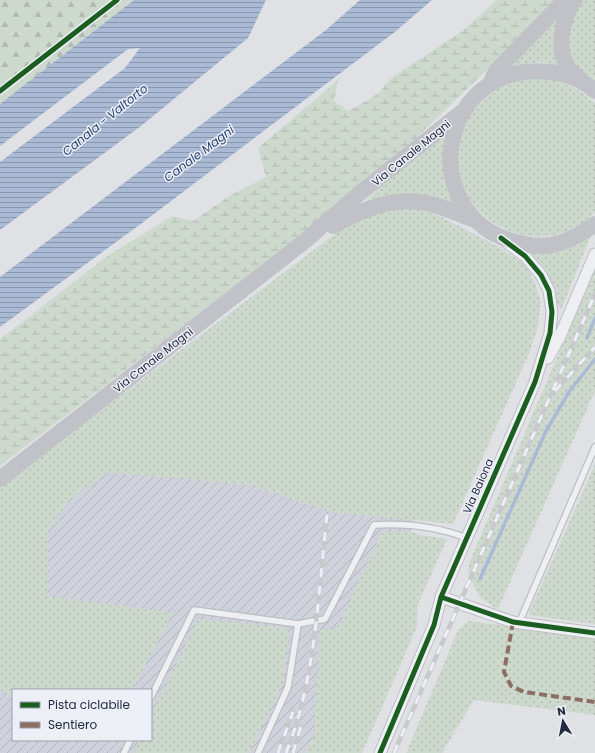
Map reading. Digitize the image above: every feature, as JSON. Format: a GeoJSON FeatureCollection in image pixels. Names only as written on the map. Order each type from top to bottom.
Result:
{"type":"FeatureCollection","features":[{"type":"Feature","properties":{"kind":"main road"},"geometry":{"type":"LineString","coordinates":[[490,84],[496,71],[565,0]]}},
{"type":"Feature","properties":{"kind":"main road"},"geometry":{"type":"LineString","coordinates":[[575,0],[569,9],[562,28],[563,53],[569,70],[593,89]]}},
{"type":"Feature","properties":{"kind":"main road"},"geometry":{"type":"LineString","coordinates":[[593,89],[567,75],[541,70],[514,73],[490,84],[475,96],[462,112],[453,134],[449,157],[452,180],[461,202],[475,220],[487,230],[501,238],[526,245],[551,245],[576,238],[595,224]]}},
{"type":"Feature","properties":{"kind":"main road","name":"Via Canale Magni"},"geometry":{"type":"LineString","coordinates":[[0,479],[305,241],[360,193],[462,112]]}},
{"type":"Feature","properties":{"kind":"main road","name":"Via Canale Magni"},"geometry":{"type":"LineString","coordinates":[[305,241],[351,216],[378,206],[401,201],[431,204],[475,220]]}},
{"type":"Feature","properties":{"kind":"street","name":"Via Baiona"},"geometry":{"type":"LineString","coordinates":[[501,238],[526,256],[541,275],[548,291],[552,312],[550,333],[535,382]]}},
{"type":"Feature","properties":{"kind":"street","name":"Via Baiona"},"geometry":{"type":"LineString","coordinates":[[380,753],[434,626],[441,597],[535,382],[560,336],[595,254]]}},
{"type":"Feature","properties":{"kind":"street"},"geometry":{"type":"LineString","coordinates":[[441,597],[502,620],[595,633]]}},
{"type":"Feature","properties":{"kind":"lane"},"geometry":{"type":"LineString","coordinates":[[519,623],[595,447]]}},
{"type":"Feature","properties":{"kind":"lane"},"geometry":{"type":"LineString","coordinates":[[152,695],[194,610],[298,624],[325,619],[374,525],[394,524],[449,532],[467,538]]}},
{"type":"Feature","properties":{"kind":"lane"},"geometry":{"type":"LineString","coordinates":[[258,753],[288,687],[298,624]]}},
{"type":"Feature","properties":{"kind":"lane"},"geometry":{"type":"LineString","coordinates":[[124,753],[130,741]]}},
{"type":"Feature","properties":{"kind":"shaded area"},"geometry":{"type":"Polygon","coordinates":[[[96,437],[446,454],[306,753],[0,753],[0,507],[96,437]]]}},
{"type":"Feature","properties":{"kind":"green space"},"geometry":{"type":"Polygon","coordinates":[[[0,0],[134,0],[0,104],[0,0]]]}},
{"type":"Feature","properties":{"kind":"green space"},"geometry":{"type":"Polygon","coordinates":[[[497,0],[559,0],[413,141],[323,218],[0,466],[0,339],[109,255],[172,216],[193,221],[231,195],[266,177],[258,148],[338,80],[334,101],[349,111],[379,93],[391,78],[462,31],[497,0]]]}},
{"type":"Feature","properties":{"kind":"green space"},"geometry":{"type":"Polygon","coordinates":[[[581,0],[595,0],[595,85],[572,61],[567,39],[577,4],[581,0]]]}},
{"type":"Feature","properties":{"kind":"green space"},"geometry":{"type":"Polygon","coordinates":[[[558,18],[561,67],[541,62],[506,66],[558,18]]]}},
{"type":"Feature","properties":{"kind":"green space"},"geometry":{"type":"Polygon","coordinates":[[[535,77],[553,80],[575,88],[595,103],[595,212],[582,224],[566,232],[550,236],[518,234],[502,228],[488,219],[476,208],[466,194],[458,162],[458,148],[461,134],[475,109],[496,90],[509,83],[535,77]]]}},
{"type":"Feature","properties":{"kind":"green space"},"geometry":{"type":"Polygon","coordinates":[[[447,127],[443,147],[444,160],[460,208],[376,198],[365,201],[447,127]]]}},
{"type":"Feature","properties":{"kind":"green space"},"geometry":{"type":"Polygon","coordinates":[[[400,208],[430,211],[499,247],[524,264],[534,280],[541,302],[537,330],[528,356],[453,524],[331,512],[249,485],[108,472],[70,499],[48,531],[47,596],[173,613],[133,689],[12,689],[12,696],[0,690],[0,486],[351,222],[377,212],[400,208]]]}},
{"type":"Feature","properties":{"kind":"green space"},"geometry":{"type":"Polygon","coordinates":[[[592,233],[561,310],[547,273],[537,259],[528,251],[592,233]]]}},
{"type":"Feature","properties":{"kind":"green space"},"geometry":{"type":"Polygon","coordinates":[[[595,269],[595,391],[498,609],[479,597],[468,571],[470,561],[595,269]]]}},
{"type":"Feature","properties":{"kind":"green space"},"geometry":{"type":"Polygon","coordinates":[[[595,464],[595,624],[528,615],[595,464]]]}},
{"type":"Feature","properties":{"kind":"green space"},"geometry":{"type":"Polygon","coordinates":[[[410,531],[422,535],[447,539],[418,604],[417,627],[362,753],[306,753],[314,736],[320,630],[337,629],[382,532],[410,531]]]}},
{"type":"Feature","properties":{"kind":"green space"},"geometry":{"type":"Polygon","coordinates":[[[198,619],[284,627],[289,633],[283,683],[249,753],[133,753],[139,741],[152,741],[152,714],[198,619]]]}},
{"type":"Feature","properties":{"kind":"green space"},"geometry":{"type":"Polygon","coordinates":[[[469,621],[595,637],[595,715],[474,700],[442,753],[406,753],[458,630],[469,621]]]}},
{"type":"Feature","properties":{"kind":"water","name":"Canala - Valtorto"},"geometry":{"type":"Polygon","coordinates":[[[134,0],[266,0],[248,38],[141,126],[0,230],[0,162],[125,68],[140,48],[128,49],[0,146],[0,104],[134,0]]]}},
{"type":"Feature","properties":{"kind":"water","name":"Canale Magni"},"geometry":{"type":"Polygon","coordinates":[[[360,0],[432,0],[396,31],[142,223],[0,327],[0,277],[326,30],[360,0]]]}},
{"type":"Feature","properties":{"kind":"waterway"},"geometry":{"type":"LineString","coordinates":[[587,338],[595,318]]}},
{"type":"Feature","properties":{"kind":"waterway"},"geometry":{"type":"LineString","coordinates":[[480,579],[546,431],[569,392],[595,359]]}},
{"type":"Feature","properties":{"kind":"railway"},"geometry":{"type":"LineString","coordinates":[[394,753],[595,294]]}},
{"type":"Feature","properties":{"kind":"railway"},"geometry":{"type":"LineString","coordinates":[[555,391],[595,347]]}},
{"type":"Feature","properties":{"kind":"railway"},"geometry":{"type":"LineString","coordinates":[[286,753],[296,725],[310,666],[318,606],[327,515]]}},
{"type":"Feature","properties":{"kind":"railway"},"geometry":{"type":"LineString","coordinates":[[278,753],[293,712]]}},
{"type":"Feature","properties":{"kind":"railway"},"geometry":{"type":"LineString","coordinates":[[293,753],[301,726]]}},
{"type":"Feature","properties":{"kind":"marked path"},"geometry":{"type":"LineString","coordinates":[[513,622],[504,672],[511,686],[524,692],[595,702]]}},
{"type":"Feature","properties":{"kind":"cycle path"},"geometry":{"type":"LineString","coordinates":[[0,91],[117,0]]}},
{"type":"Feature","properties":{"kind":"cycle path"},"geometry":{"type":"LineString","coordinates":[[380,753],[434,625],[441,597],[535,382],[550,333],[552,312],[549,291],[541,275],[525,256],[501,238]]}},
{"type":"Feature","properties":{"kind":"cycle path"},"geometry":{"type":"LineString","coordinates":[[441,597],[513,622],[595,633]]}}]}
